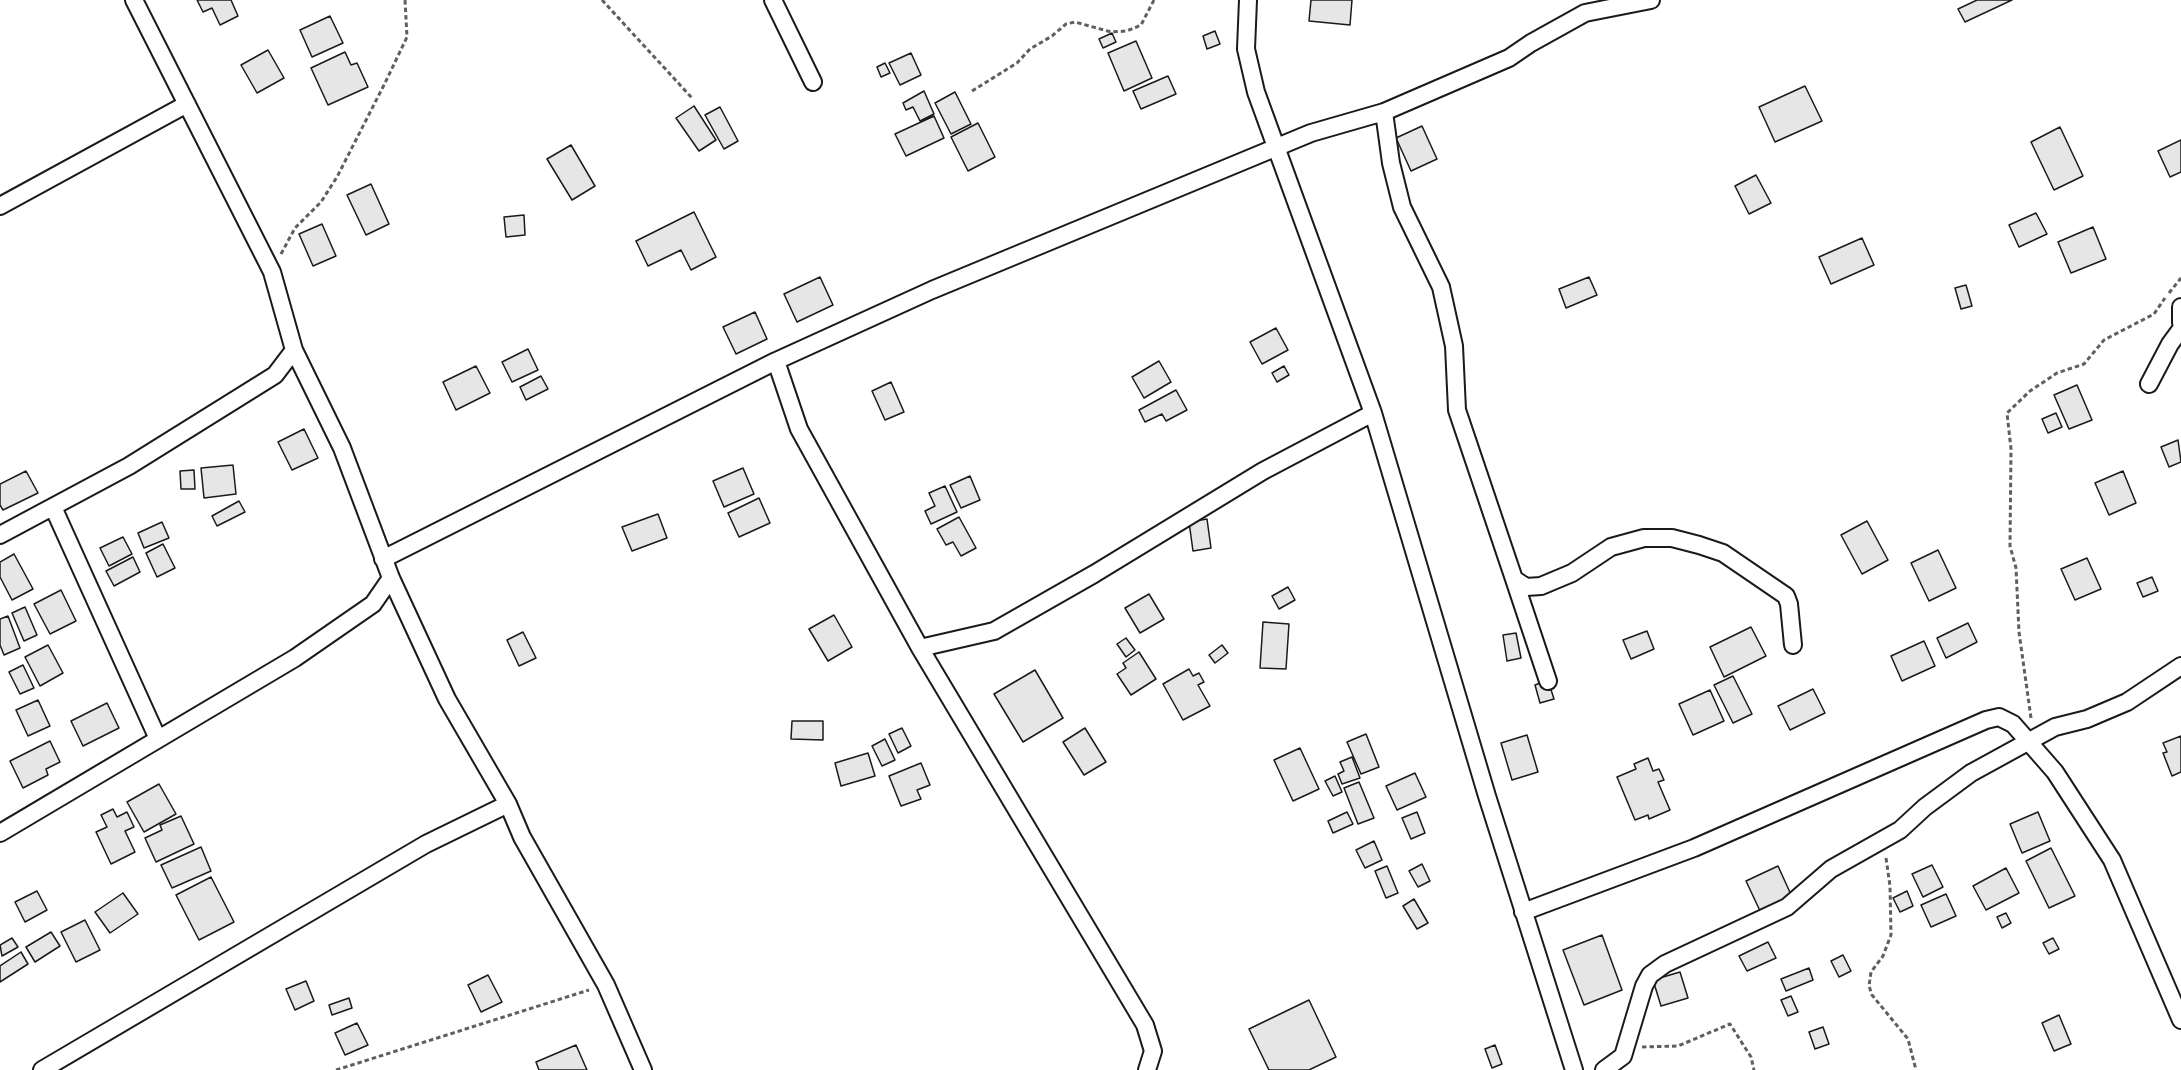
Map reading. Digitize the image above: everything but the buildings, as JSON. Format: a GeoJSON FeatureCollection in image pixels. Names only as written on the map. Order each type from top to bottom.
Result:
{"type":"FeatureCollection","features":[{"type":"Feature","properties":{"kind":"street"},"geometry":{"type":"LineString","coordinates":[[134,0],[272,272],[294,350],[342,448],[383,559],[447,699],[508,804],[522,837],[606,985],[643,1070]]}},
{"type":"Feature","properties":{"kind":"street"},"geometry":{"type":"LineString","coordinates":[[773,0],[813,82]]}},
{"type":"Feature","properties":{"kind":"street"},"geometry":{"type":"LineString","coordinates":[[1248,0],[1246,49],[1256,92],[1372,413],[1523,912],[1574,1070]]}},
{"type":"Feature","properties":{"kind":"street"},"geometry":{"type":"LineString","coordinates":[[383,559],[776,361],[932,290],[1311,133],[1384,112],[1509,58],[1585,13],[1651,0]]}},
{"type":"Feature","properties":{"kind":"street"},"geometry":{"type":"LineString","coordinates":[[0,206],[187,104]]}},
{"type":"Feature","properties":{"kind":"street"},"geometry":{"type":"LineString","coordinates":[[1384,112],[1391,163],[1402,207],[1441,287],[1454,346],[1458,410],[1548,681]]}},
{"type":"Feature","properties":{"kind":"street"},"geometry":{"type":"LineString","coordinates":[[2181,307],[2181,323]]}},
{"type":"Feature","properties":{"kind":"street"},"geometry":{"type":"LineString","coordinates":[[2150,384],[2169,344],[2181,329]]}},
{"type":"Feature","properties":{"kind":"street"},"geometry":{"type":"LineString","coordinates":[[0,535],[129,466],[275,375],[294,350]]}},
{"type":"Feature","properties":{"kind":"street"},"geometry":{"type":"LineString","coordinates":[[776,361],[799,429],[920,648],[1145,1025],[1153,1051],[1148,1070]]}},
{"type":"Feature","properties":{"kind":"street"},"geometry":{"type":"LineString","coordinates":[[920,648],[994,631],[1104,568],[1263,471],[1372,413]]}},
{"type":"Feature","properties":{"kind":"street"},"geometry":{"type":"LineString","coordinates":[[53,507],[158,739]]}},
{"type":"Feature","properties":{"kind":"street"},"geometry":{"type":"LineString","coordinates":[[1514,579],[1526,587],[1541,586],[1572,573],[1611,547],[1644,538],[1672,538],[1699,544],[1723,553],[1786,596],[1789,604],[1793,645]]}},
{"type":"Feature","properties":{"kind":"street"},"geometry":{"type":"LineString","coordinates":[[2,827],[295,658],[373,604],[391,578]]}},
{"type":"Feature","properties":{"kind":"street"},"geometry":{"type":"LineString","coordinates":[[1604,1070],[1623,1056],[1650,975],[1665,964],[1787,907],[1831,869],[1882,842],[1971,773],[2032,739],[2127,702],[2181,666]]}},
{"type":"Feature","properties":{"kind":"street"},"geometry":{"type":"LineString","coordinates":[[1523,912],[1694,848],[1986,720],[1999,717],[2013,724],[2032,739],[2112,860],[2181,1020]]}},
{"type":"Feature","properties":{"kind":"street"},"geometry":{"type":"LineString","coordinates":[[42,1070],[426,844],[508,804]]}},
{"type":"Feature","properties":{"kind":"path"},"geometry":{"type":"LineString","coordinates":[[272,272],[295,228],[321,202],[337,177],[390,74],[407,37],[405,0]]}},
{"type":"Feature","properties":{"kind":"path"},"geometry":{"type":"LineString","coordinates":[[602,0],[692,98]]}},
{"type":"Feature","properties":{"kind":"path"},"geometry":{"type":"LineString","coordinates":[[972,91],[1017,63],[1030,49],[1052,36],[1066,24],[1075,22],[1111,32],[1127,32],[1141,25],[1154,0]]}},
{"type":"Feature","properties":{"kind":"path"},"geometry":{"type":"LineString","coordinates":[[2032,739],[2025,662],[2019,632],[2016,568],[2010,546],[2011,449],[2007,413],[2030,392],[2057,373],[2084,364],[2104,340],[2154,314],[2181,278]]}},
{"type":"Feature","properties":{"kind":"path"},"geometry":{"type":"LineString","coordinates":[[1882,842],[1890,886],[1892,934],[1883,956],[1871,972],[1869,986],[1872,995],[1908,1039],[1916,1070]]}},
{"type":"Feature","properties":{"kind":"path"},"geometry":{"type":"LineString","coordinates":[[336,1070],[606,985]]}},
{"type":"Feature","properties":{"kind":"path"},"geometry":{"type":"LineString","coordinates":[[1625,1047],[1678,1046],[1730,1024],[1751,1057],[1754,1070]]}}]}
